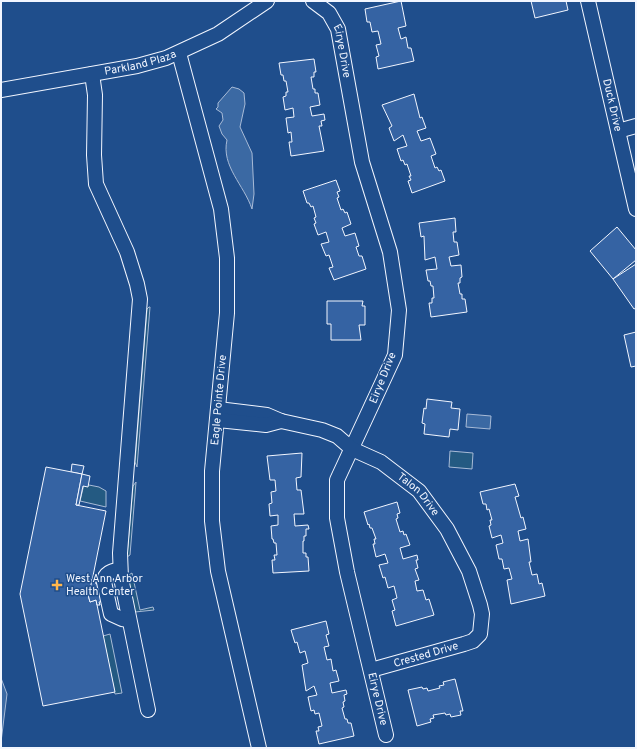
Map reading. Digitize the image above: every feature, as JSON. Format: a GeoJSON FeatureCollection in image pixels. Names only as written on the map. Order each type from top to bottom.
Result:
{"type":"FeatureCollection","features":[{"type":"Feature","properties":{"kind":"street","name":"Parkland Plaza"},"geometry":{"type":"LineString","coordinates":[[1,90],[137,66],[179,53],[225,30],[267,1]]}},
{"type":"Feature","properties":{"kind":"street","name":"Eirye Drive"},"geometry":{"type":"LineString","coordinates":[[313,1],[330,13],[338,29],[362,162],[390,252],[398,310],[394,355],[337,480],[337,518],[347,572],[386,735]]}},
{"type":"Feature","properties":{"kind":"street","name":"Duck Drive"},"geometry":{"type":"LineString","coordinates":[[588,1],[636,209]]}},
{"type":"Feature","properties":{"kind":"street","name":"Eagle Pointe Drive"},"geometry":{"type":"LineString","coordinates":[[179,53],[221,209],[227,258],[227,313],[212,471],[212,521],[218,571],[259,748]]}},
{"type":"Feature","properties":{"kind":"street"},"geometry":{"type":"LineString","coordinates":[[92,74],[96,95],[94,155],[96,184],[127,252],[138,284],[140,299],[120,569],[108,573],[104,578],[104,582],[112,614],[122,619],[129,620],[148,710]]}},
{"type":"Feature","properties":{"kind":"street"},"geometry":{"type":"LineString","coordinates":[[618,131],[636,126]]}},
{"type":"Feature","properties":{"kind":"street","name":"Talon Drive"},"geometry":{"type":"LineString","coordinates":[[218,415],[266,425],[281,421],[322,430],[338,436],[352,449],[381,462],[418,491],[446,529],[469,570],[482,614],[480,634]]}},
{"type":"Feature","properties":{"kind":"street","name":"Crested Drive"},"geometry":{"type":"LineString","coordinates":[[371,670],[464,644],[473,641],[480,634]]}},
{"type":"Feature","properties":{"kind":"shaded area"},"geometry":{"type":"Polygon","coordinates":[[[232,87],[239,89],[244,93],[245,104],[240,127],[252,153],[254,194],[252,209],[230,167],[226,149],[227,140],[222,134],[219,126],[223,120],[222,113],[216,109],[218,107],[218,103],[232,87]]]}},
{"type":"Feature","properties":{"kind":"shaded area"},"geometry":{"type":"Polygon","coordinates":[[[149,307],[137,467],[135,462],[147,309],[149,307]]]}},
{"type":"Feature","properties":{"kind":"shaded area"},"geometry":{"type":"Polygon","coordinates":[[[467,414],[491,416],[490,429],[466,427],[467,414]]]}},
{"type":"Feature","properties":{"kind":"shaded area"},"geometry":{"type":"Polygon","coordinates":[[[450,451],[473,453],[472,469],[449,467],[450,451]]]}},
{"type":"Feature","properties":{"kind":"shaded area"},"geometry":{"type":"Polygon","coordinates":[[[136,482],[130,555],[127,557],[133,486],[136,482]]]}},
{"type":"Feature","properties":{"kind":"shaded area"},"geometry":{"type":"Polygon","coordinates":[[[84,484],[99,487],[106,491],[106,507],[80,501],[84,484]]]}},
{"type":"Feature","properties":{"kind":"shaded area"},"geometry":{"type":"Polygon","coordinates":[[[132,573],[140,610],[153,607],[154,610],[135,612],[127,576],[132,573]]]}},
{"type":"Feature","properties":{"kind":"shaded area"},"geometry":{"type":"Polygon","coordinates":[[[110,634],[122,693],[115,694],[103,636],[110,634]]]}},
{"type":"Feature","properties":{"kind":"shaded area"},"geometry":{"type":"Polygon","coordinates":[[[1,678],[7,694],[1,742],[1,678]]]}},
{"type":"Feature","properties":{"kind":"building"},"geometry":{"type":"Polygon","coordinates":[[[401,1],[406,26],[398,28],[401,39],[406,37],[408,48],[411,48],[414,61],[378,69],[376,57],[379,56],[376,45],[381,44],[378,31],[372,32],[370,22],[367,22],[365,9],[401,1]]]}},
{"type":"Feature","properties":{"kind":"building"},"geometry":{"type":"Polygon","coordinates":[[[531,1],[566,1],[568,10],[535,18],[531,1]]]}},
{"type":"Feature","properties":{"kind":"building"},"geometry":{"type":"Polygon","coordinates":[[[314,59],[316,72],[314,72],[314,77],[311,77],[313,89],[315,89],[315,93],[318,93],[320,105],[310,107],[312,116],[324,114],[325,120],[321,121],[322,126],[319,126],[324,151],[291,156],[289,142],[292,142],[291,132],[288,133],[286,118],[294,117],[293,108],[285,110],[283,97],[286,96],[286,92],[288,92],[286,81],[284,81],[283,75],[281,75],[279,63],[314,59]]]}},
{"type":"Feature","properties":{"kind":"building"},"geometry":{"type":"Polygon","coordinates":[[[414,94],[420,118],[422,117],[426,128],[417,131],[421,141],[430,138],[436,154],[431,156],[435,168],[437,167],[439,171],[441,170],[445,181],[412,193],[408,181],[411,180],[409,176],[411,176],[407,164],[405,165],[403,160],[401,161],[397,149],[407,146],[403,135],[394,141],[389,128],[392,126],[382,105],[414,94]]]}},
{"type":"Feature","properties":{"kind":"building"},"geometry":{"type":"Polygon","coordinates":[[[336,180],[340,191],[337,192],[339,197],[337,198],[341,210],[343,209],[345,213],[347,212],[351,224],[342,228],[345,236],[355,233],[359,246],[356,247],[359,256],[362,256],[366,269],[334,280],[329,268],[333,267],[329,255],[326,256],[321,244],[329,242],[326,232],[318,235],[314,224],[316,223],[314,218],[316,217],[313,206],[311,207],[309,203],[307,203],[303,191],[336,180]]]}},
{"type":"Feature","properties":{"kind":"building"},"geometry":{"type":"Polygon","coordinates":[[[455,218],[456,232],[453,232],[454,242],[457,242],[459,255],[449,257],[451,266],[461,265],[462,277],[460,278],[460,283],[458,283],[460,294],[462,294],[462,299],[465,299],[467,312],[431,317],[429,303],[432,303],[432,298],[434,298],[433,286],[431,286],[430,281],[428,281],[426,270],[437,269],[435,257],[425,260],[424,236],[421,237],[419,223],[455,218]]]}},
{"type":"Feature","properties":{"kind":"building"},"geometry":{"type":"Polygon","coordinates":[[[617,227],[636,250],[636,260],[613,279],[590,251],[617,227]]]}},
{"type":"Feature","properties":{"kind":"building"},"geometry":{"type":"Polygon","coordinates":[[[636,264],[636,308],[634,309],[613,279],[636,264]]]}},
{"type":"Feature","properties":{"kind":"building"},"geometry":{"type":"Polygon","coordinates":[[[327,301],[363,301],[362,306],[365,306],[365,325],[359,325],[361,340],[331,340],[331,324],[327,324],[327,301]]]}},
{"type":"Feature","properties":{"kind":"building"},"geometry":{"type":"Polygon","coordinates":[[[636,332],[636,366],[631,367],[624,335],[636,332]]]}},
{"type":"Feature","properties":{"kind":"building"},"geometry":{"type":"Polygon","coordinates":[[[427,399],[452,402],[451,408],[460,409],[458,430],[450,429],[449,437],[424,434],[425,424],[422,423],[427,399]]]}},
{"type":"Feature","properties":{"kind":"building"},"geometry":{"type":"Polygon","coordinates":[[[302,453],[301,477],[296,478],[297,490],[301,490],[304,514],[294,514],[295,526],[308,525],[309,529],[306,529],[306,536],[304,536],[303,541],[303,553],[306,553],[306,557],[308,557],[309,571],[273,573],[272,560],[275,560],[274,555],[277,555],[276,543],[274,543],[272,539],[271,526],[278,525],[278,515],[270,516],[269,504],[272,503],[271,492],[276,491],[275,480],[270,480],[267,456],[302,453]]]}},
{"type":"Feature","properties":{"kind":"building"},"geometry":{"type":"Polygon","coordinates":[[[72,464],[84,466],[82,474],[71,472],[72,464]]]}},
{"type":"Feature","properties":{"kind":"building","name":"West Ann Arbor Health Center"},"geometry":{"type":"Polygon","coordinates":[[[46,467],[82,474],[76,505],[106,511],[90,591],[87,591],[90,602],[96,600],[115,692],[43,706],[20,594],[46,467]]]}},
{"type":"Feature","properties":{"kind":"building"},"geometry":{"type":"Polygon","coordinates":[[[82,474],[90,476],[88,487],[83,486],[79,505],[76,505],[82,474]]]}},
{"type":"Feature","properties":{"kind":"building"},"geometry":{"type":"Polygon","coordinates":[[[515,484],[519,496],[515,497],[526,529],[518,531],[520,541],[528,539],[531,562],[529,562],[532,575],[537,574],[539,584],[542,583],[545,596],[511,604],[507,580],[512,579],[509,568],[504,569],[502,559],[499,559],[496,545],[503,543],[501,535],[492,538],[489,526],[491,525],[490,520],[492,520],[489,509],[487,510],[486,504],[483,504],[480,492],[515,484]]]}},
{"type":"Feature","properties":{"kind":"building"},"geometry":{"type":"Polygon","coordinates":[[[397,502],[400,513],[397,514],[398,518],[396,519],[400,532],[403,531],[404,535],[406,534],[410,545],[400,548],[403,559],[417,555],[418,560],[416,560],[418,568],[415,569],[419,580],[415,581],[417,591],[423,590],[426,600],[429,599],[434,615],[396,626],[392,611],[395,610],[392,600],[397,598],[394,586],[388,588],[385,577],[383,578],[379,565],[388,563],[385,554],[376,557],[373,544],[375,544],[374,539],[376,539],[372,528],[370,528],[369,524],[368,525],[364,512],[397,502]]]}},
{"type":"Feature","properties":{"kind":"building"},"geometry":{"type":"Polygon","coordinates":[[[92,579],[95,580],[96,584],[100,583],[104,601],[99,602],[100,605],[97,605],[96,600],[90,602],[87,591],[90,591],[92,579]]]}},
{"type":"Feature","properties":{"kind":"building"},"geometry":{"type":"Polygon","coordinates":[[[326,621],[329,634],[326,635],[329,646],[324,647],[327,660],[331,659],[333,671],[336,670],[339,681],[330,683],[332,693],[346,690],[347,694],[344,695],[345,701],[343,702],[344,707],[342,708],[345,719],[347,719],[348,723],[351,723],[354,736],[319,744],[316,731],[319,731],[318,727],[322,726],[319,713],[315,714],[314,710],[311,711],[308,697],[317,695],[314,686],[306,691],[302,665],[308,663],[305,651],[300,653],[297,642],[295,643],[291,630],[326,621]]]}},
{"type":"Feature","properties":{"kind":"building"},"geometry":{"type":"Polygon","coordinates":[[[455,679],[463,711],[460,711],[461,715],[451,717],[450,714],[446,715],[445,713],[433,715],[434,718],[430,719],[431,722],[417,726],[408,690],[422,687],[423,689],[427,688],[428,691],[440,688],[439,686],[444,685],[443,682],[455,679]]]}},
{"type":"Feature","properties":{"kind":"place","name":"West Ann Arbor Health Center"},"geometry":{"type":"Point","coordinates":[57,585]}}]}
